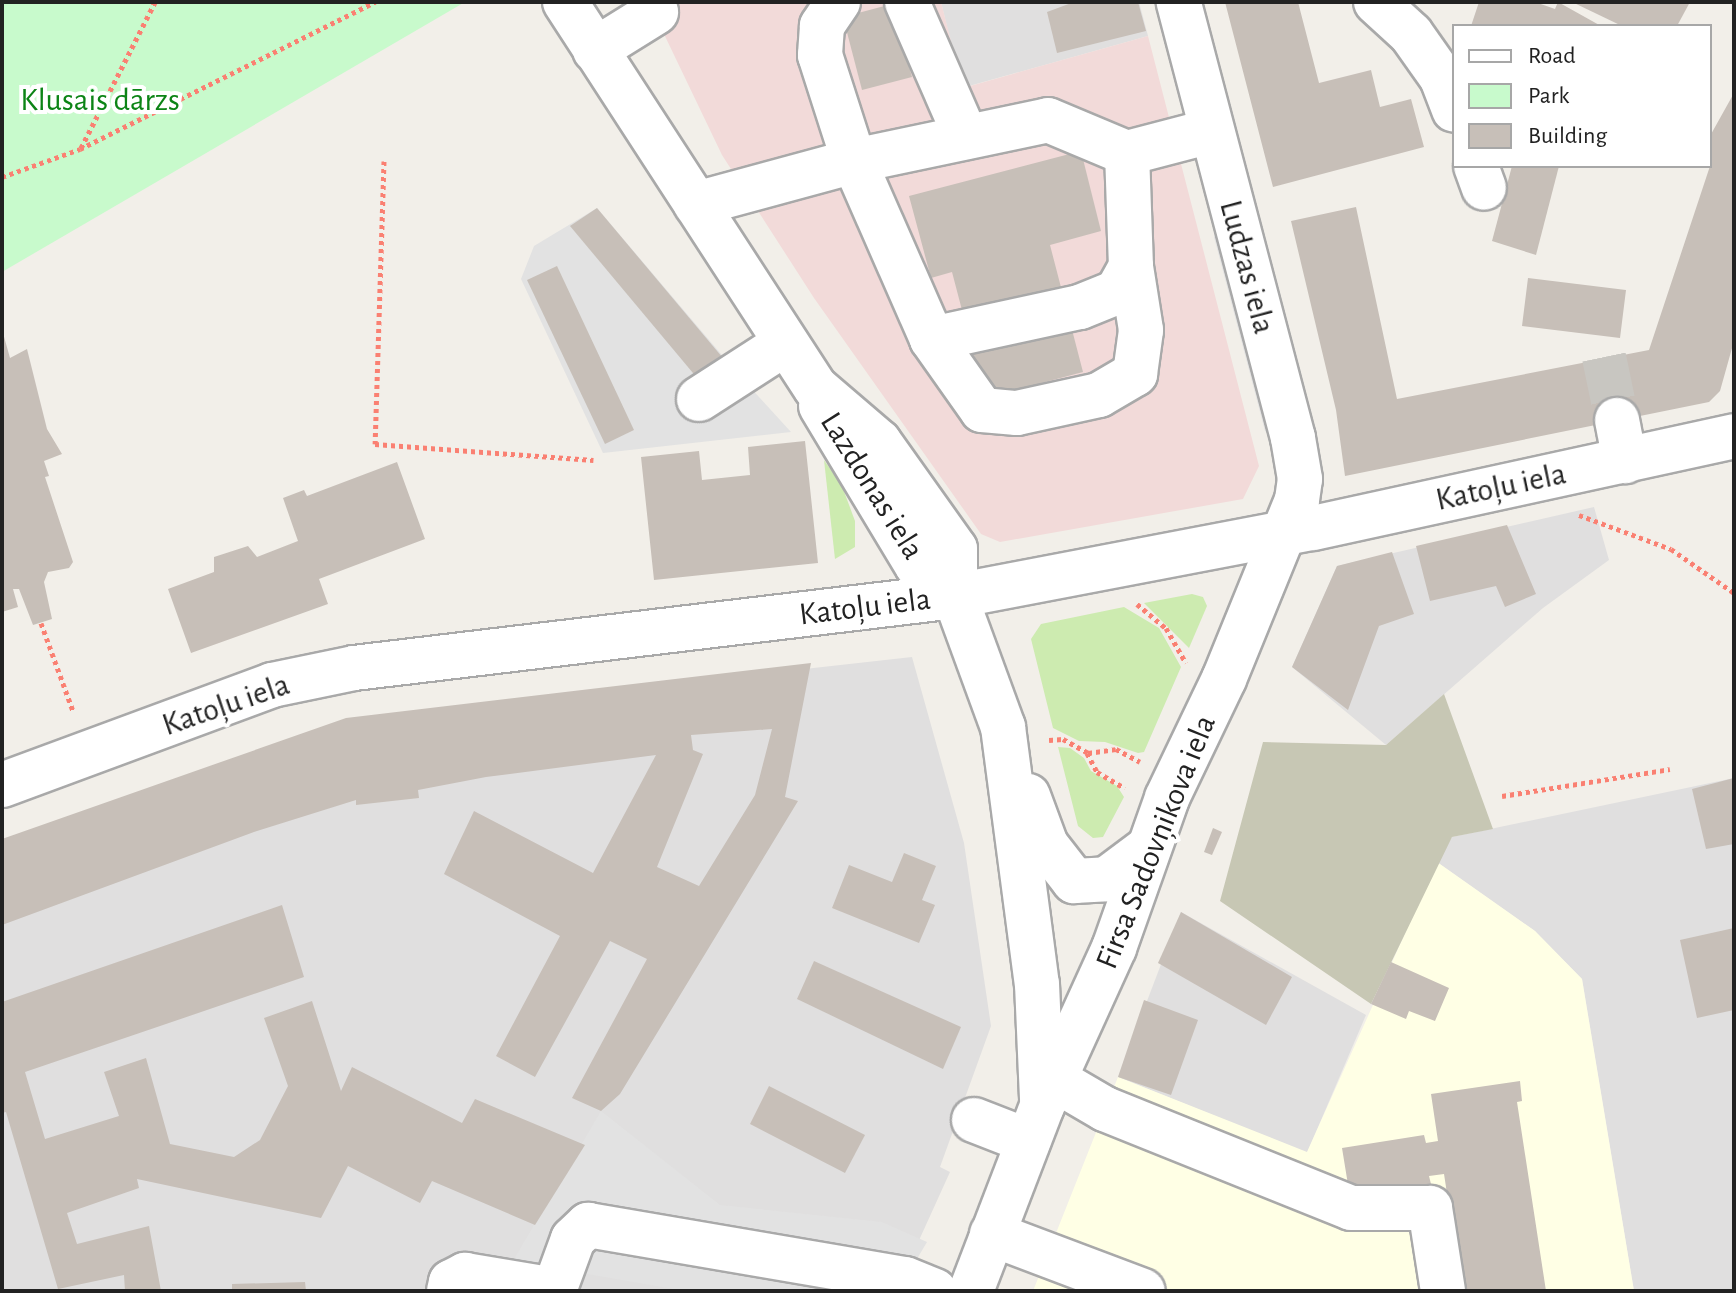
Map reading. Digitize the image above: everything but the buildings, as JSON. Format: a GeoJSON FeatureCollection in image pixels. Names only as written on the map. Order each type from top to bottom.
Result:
{"type":"FeatureCollection","features":[{"type":"Feature","properties":{"kind":"street","name":"Lazdonas iela"},"geometry":{"type":"LineString","coordinates":[[565,2],[816,388],[823,414],[917,565],[955,596]]}},
{"type":"Feature","properties":{"kind":"street"},"geometry":{"type":"LineString","coordinates":[[838,2],[822,26],[820,55],[854,161],[932,339],[982,410],[1017,413],[1099,395],[1135,374],[1141,330],[1131,267],[1127,153]]}},
{"type":"Feature","properties":{"kind":"street"},"geometry":{"type":"LineString","coordinates":[[907,2],[966,137]]}},
{"type":"Feature","properties":{"kind":"street","name":"Ludzas iela"},"geometry":{"type":"LineString","coordinates":[[1179,2],[1293,438],[1300,479],[1287,533]]}},
{"type":"Feature","properties":{"kind":"street"},"geometry":{"type":"LineString","coordinates":[[1376,2],[1411,34],[1442,78],[1452,105]]}},
{"type":"Feature","properties":{"kind":"street"},"geometry":{"type":"LineString","coordinates":[[595,50],[656,12]]}},
{"type":"Feature","properties":{"kind":"street"},"geometry":{"type":"LineString","coordinates":[[696,204],[854,161],[1048,120],[1127,153],[1211,131]]}},
{"type":"Feature","properties":{"kind":"street"},"geometry":{"type":"LineString","coordinates":[[932,339],[1080,307],[1117,292],[1131,267]]}},
{"type":"Feature","properties":{"kind":"street"},"geometry":{"type":"LineString","coordinates":[[699,399],[786,343]]}},
{"type":"Feature","properties":{"kind":"street","name":"Katoļu iela"},"geometry":{"type":"LineString","coordinates":[[2,785],[272,685],[354,668],[955,596],[1287,533],[1621,440],[1734,436]]}},
{"type":"Feature","properties":{"kind":"street","name":"Firsa Sadovņikova iela"},"geometry":{"type":"LineString","coordinates":[[971,1291],[1042,1109],[1114,948],[1147,849],[1287,533]]}},
{"type":"Feature","properties":{"kind":"street","name":"Firsa Sadovņikova iela"},"geometry":{"type":"LineString","coordinates":[[955,596],[1003,727],[1037,984],[1042,1109]]}},
{"type":"Feature","properties":{"kind":"street"},"geometry":{"type":"LineString","coordinates":[[1003,727],[1046,845],[1074,881],[1107,879],[1147,849]]}},
{"type":"Feature","properties":{"kind":"street"},"geometry":{"type":"LineString","coordinates":[[974,1120],[1042,1109],[1105,1109],[1351,1208],[1430,1208],[1443,1291]]}},
{"type":"Feature","properties":{"kind":"street"},"geometry":{"type":"LineString","coordinates":[[449,1291],[451,1282],[465,1275],[554,1290],[573,1239],[588,1225],[905,1279],[935,1291]]}},
{"type":"Feature","properties":{"kind":"street"},"geometry":{"type":"LineString","coordinates":[[992,1234],[1143,1291]]}},
{"type":"Feature","properties":{"kind":"path"},"geometry":{"type":"LineString","coordinates":[[80,149],[155,2]]}},
{"type":"Feature","properties":{"kind":"path"},"geometry":{"type":"LineString","coordinates":[[2,177],[80,149],[375,2]]}},
{"type":"Feature","properties":{"kind":"path"},"geometry":{"type":"LineString","coordinates":[[384,161],[375,444],[593,460]]}},
{"type":"Feature","properties":{"kind":"path"},"geometry":{"type":"LineString","coordinates":[[1573,513],[1671,549],[1734,593]]}},
{"type":"Feature","properties":{"kind":"path"},"geometry":{"type":"LineString","coordinates":[[1132,599],[1166,628],[1189,667]]}},
{"type":"Feature","properties":{"kind":"path"},"geometry":{"type":"LineString","coordinates":[[41,623],[73,711]]}},
{"type":"Feature","properties":{"kind":"path"},"geometry":{"type":"LineString","coordinates":[[1049,740],[1063,739],[1087,752],[1116,749],[1146,764]]}},
{"type":"Feature","properties":{"kind":"path"},"geometry":{"type":"LineString","coordinates":[[1087,752],[1097,772],[1134,792]]}},
{"type":"Feature","properties":{"kind":"path"},"geometry":{"type":"LineString","coordinates":[[1502,796],[1670,769]]}},
{"type":"Feature","properties":{"kind":"shaded area"},"geometry":{"type":"Polygon","coordinates":[[[665,2],[941,2],[963,88],[1148,36],[1259,466],[1243,499],[1000,542],[981,534],[814,298],[722,155],[651,7],[665,2]]]}},
{"type":"Feature","properties":{"kind":"shaded area"},"geometry":{"type":"Polygon","coordinates":[[[941,2],[1139,2],[1148,36],[962,88],[941,2]]]}},
{"type":"Feature","properties":{"kind":"shaded area"},"geometry":{"type":"Polygon","coordinates":[[[597,208],[791,432],[603,453],[521,279],[534,246],[597,208]]]}},
{"type":"Feature","properties":{"kind":"shaded area"},"geometry":{"type":"Polygon","coordinates":[[[1222,211],[1284,447],[1265,431],[1214,237],[1222,211]]]}},
{"type":"Feature","properties":{"kind":"shaded area"},"geometry":{"type":"Polygon","coordinates":[[[1594,507],[1609,560],[1543,608],[1386,745],[1292,667],[1337,566],[1594,507]]]}},
{"type":"Feature","properties":{"kind":"shaded area"},"geometry":{"type":"Polygon","coordinates":[[[912,657],[964,843],[991,1026],[940,1167],[950,1172],[896,1291],[2,1291],[2,841],[345,720],[912,657]]]}},
{"type":"Feature","properties":{"kind":"shaded area"},"geometry":{"type":"Polygon","coordinates":[[[1444,694],[1493,829],[1452,837],[1371,1004],[1220,901],[1263,742],[1386,745],[1444,694]]]}},
{"type":"Feature","properties":{"kind":"shaded area"},"geometry":{"type":"Polygon","coordinates":[[[1734,778],[1734,1291],[1634,1291],[1582,979],[1535,931],[1437,862],[1452,837],[1734,778]]]}},
{"type":"Feature","properties":{"kind":"shaded area"},"geometry":{"type":"Polygon","coordinates":[[[1437,862],[1535,931],[1582,979],[1634,1291],[1033,1291],[1118,1077],[1307,1152],[1437,862]]]}},
{"type":"Feature","properties":{"kind":"shaded area"},"geometry":{"type":"Polygon","coordinates":[[[1181,912],[1366,1015],[1307,1153],[1118,1077],[1181,912]]]}},
{"type":"Feature","properties":{"kind":"shaded area"},"geometry":{"type":"Polygon","coordinates":[[[601,1111],[720,1205],[882,1222],[927,1242],[898,1291],[685,1291],[513,1261],[601,1111]]]}},
{"type":"Feature","properties":{"kind":"green space","name":"Klusais dārzs"},"geometry":{"type":"Polygon","coordinates":[[[2,2],[465,2],[2,272],[2,2]]]}},
{"type":"Feature","properties":{"kind":"green space"},"geometry":{"type":"Polygon","coordinates":[[[824,460],[842,486],[855,521],[855,547],[835,559],[824,460]]]}},
{"type":"Feature","properties":{"kind":"green space"},"geometry":{"type":"Polygon","coordinates":[[[1192,594],[1203,597],[1207,606],[1189,648],[1144,603],[1192,594]]]}},
{"type":"Feature","properties":{"kind":"green space"},"geometry":{"type":"Polygon","coordinates":[[[1124,607],[1159,628],[1181,667],[1144,752],[1138,753],[1105,742],[1079,741],[1053,728],[1031,639],[1041,624],[1124,607]]]}},
{"type":"Feature","properties":{"kind":"green space"},"geometry":{"type":"Polygon","coordinates":[[[1058,747],[1070,748],[1084,758],[1091,771],[1117,786],[1124,797],[1103,837],[1093,838],[1078,826],[1058,747]]]}},
{"type":"Feature","properties":{"kind":"tunnel"},"geometry":{"type":"LineString","coordinates":[[1604,357],[1617,420]]}}]}
